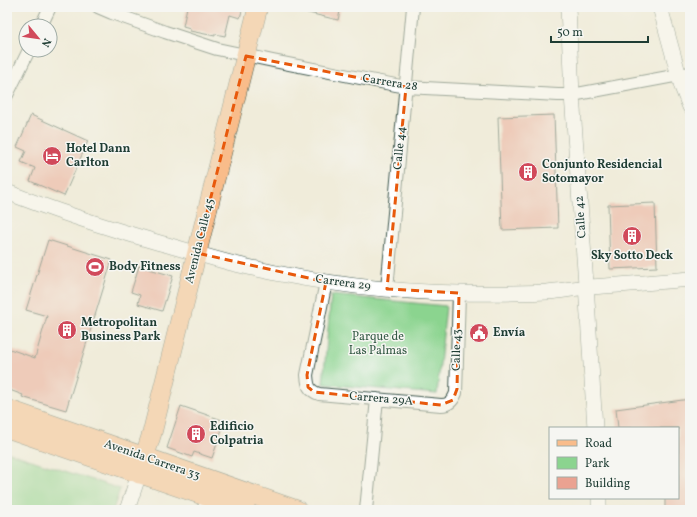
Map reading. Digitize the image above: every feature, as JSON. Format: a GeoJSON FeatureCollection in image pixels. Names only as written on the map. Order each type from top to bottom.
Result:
{"type":"FeatureCollection","features":[{"type":"Feature","properties":{"kind":"main road","name":"Avenida Calle 45"},"geometry":{"type":"LineString","coordinates":[[142,465],[152,433],[258,7]]}},
{"type":"Feature","properties":{"kind":"main road","name":"Avenida Carrera 33"},"geometry":{"type":"LineString","coordinates":[[7,409],[142,465],[203,503],[246,510]]}},
{"type":"Feature","properties":{"kind":"main road","name":"Avenida Carrera 33"},"geometry":{"type":"LineString","coordinates":[[7,428],[297,510]]}},
{"type":"Feature","properties":{"kind":"street"},"geometry":{"type":"LineString","coordinates":[[45,18],[50,7]]}},
{"type":"Feature","properties":{"kind":"street","name":"Carrera 28"},"geometry":{"type":"LineString","coordinates":[[98,7],[165,32],[246,56],[406,87],[558,96],[572,95],[684,74]]}},
{"type":"Feature","properties":{"kind":"street","name":"Calle 44"},"geometry":{"type":"LineString","coordinates":[[387,289],[413,7]]}},
{"type":"Feature","properties":{"kind":"street","name":"Calle 42"},"geometry":{"type":"LineString","coordinates":[[568,7],[572,95],[587,288],[595,427]]}},
{"type":"Feature","properties":{"kind":"street"},"geometry":{"type":"LineString","coordinates":[[660,7],[684,74],[682,87],[690,107]]}},
{"type":"Feature","properties":{"kind":"street"},"geometry":{"type":"LineString","coordinates":[[7,95],[25,58]]}},
{"type":"Feature","properties":{"kind":"street","name":"Carrera 29"},"geometry":{"type":"LineString","coordinates":[[7,192],[110,228],[197,253],[298,277],[344,285],[387,289],[505,294],[549,292],[690,279]]}},
{"type":"Feature","properties":{"kind":"street","name":"Carrera 29A"},"geometry":{"type":"LineString","coordinates":[[326,282],[307,375],[308,387],[319,394],[441,405],[448,404]]}},
{"type":"Feature","properties":{"kind":"street","name":"Calle 43"},"geometry":{"type":"LineString","coordinates":[[448,404],[453,400],[457,389],[459,293]]}},
{"type":"Feature","properties":{"kind":"street"},"geometry":{"type":"LineString","coordinates":[[366,510],[377,399]]}},
{"type":"Feature","properties":{"kind":"street"},"geometry":{"type":"LineString","coordinates":[[127,510],[142,465]]}},
{"type":"Feature","properties":{"kind":"street"},"geometry":{"type":"LineString","coordinates":[[599,499],[599,510]]}},
{"type":"Feature","properties":{"kind":"highlighted area"},"geometry":{"type":"Polygon","coordinates":[[[246,56],[406,87],[387,289],[459,293],[457,389],[453,400],[441,405],[314,392],[308,387],[307,375],[326,282],[197,253],[246,56]]]}},
{"type":"Feature","properties":{"kind":"green space","name":"Parque de Las Palmas"},"geometry":{"type":"Polygon","coordinates":[[[331,295],[446,306],[437,394],[323,384],[331,295]]]}},
{"type":"Feature","properties":{"kind":"green space"},"geometry":{"type":"Polygon","coordinates":[[[7,452],[120,489],[113,510],[7,510],[7,452]]]}},
{"type":"Feature","properties":{"kind":"building"},"geometry":{"type":"Polygon","coordinates":[[[187,7],[243,7],[240,18],[230,15],[225,36],[215,34],[215,36],[190,31],[190,28],[183,26],[187,7]]]}},
{"type":"Feature","properties":{"kind":"building"},"geometry":{"type":"Polygon","coordinates":[[[301,7],[341,7],[338,20],[300,11],[301,7]]]}},
{"type":"Feature","properties":{"kind":"building","name":"Hotel Dann Carlton"},"geometry":{"type":"Polygon","coordinates":[[[31,115],[88,141],[64,196],[30,181],[35,168],[21,162],[26,151],[17,147],[31,115]]]}},
{"type":"Feature","properties":{"kind":"building","name":"Conjunto Residencial Sotomayor"},"geometry":{"type":"Polygon","coordinates":[[[554,115],[558,228],[502,230],[498,117],[554,115]]]}},
{"type":"Feature","properties":{"kind":"building","name":"Sky Sotto Deck"},"geometry":{"type":"Polygon","coordinates":[[[655,203],[657,267],[610,269],[608,205],[655,203]]]}},
{"type":"Feature","properties":{"kind":"building","name":"Metropolitan Business Park"},"geometry":{"type":"Polygon","coordinates":[[[48,240],[112,260],[66,410],[22,397],[23,395],[7,389],[7,348],[35,358],[47,316],[26,310],[48,240]]]}},
{"type":"Feature","properties":{"kind":"building"},"geometry":{"type":"Polygon","coordinates":[[[139,266],[173,276],[162,311],[138,304],[140,295],[131,292],[139,266]]]}},
{"type":"Feature","properties":{"kind":"building"},"geometry":{"type":"Polygon","coordinates":[[[690,399],[690,510],[665,510],[665,499],[679,499],[679,427],[618,427],[616,409],[690,399]]]}},
{"type":"Feature","properties":{"kind":"building","name":"Edificio Colpatria"},"geometry":{"type":"Polygon","coordinates":[[[181,406],[225,421],[212,458],[194,452],[192,457],[167,448],[181,406]]]}},
{"type":"Feature","properties":{"kind":"place","name":"Hotel Dann Carlton"},"geometry":{"type":"Point","coordinates":[52,156]}},
{"type":"Feature","properties":{"kind":"place","name":"Conjunto Residencial Sotomayor"},"geometry":{"type":"Point","coordinates":[528,172]}},
{"type":"Feature","properties":{"kind":"place","name":"Sky Sotto Deck"},"geometry":{"type":"Point","coordinates":[632,236]}},
{"type":"Feature","properties":{"kind":"place","name":"Body Fitness"},"geometry":{"type":"Point","coordinates":[95,267]}},
{"type":"Feature","properties":{"kind":"place","name":"Metropolitan Business Park"},"geometry":{"type":"Point","coordinates":[67,330]}},
{"type":"Feature","properties":{"kind":"place","name":"Envía"},"geometry":{"type":"Point","coordinates":[479,333]}},
{"type":"Feature","properties":{"kind":"place","name":"Edificio Colpatria"},"geometry":{"type":"Point","coordinates":[196,434]}}]}
